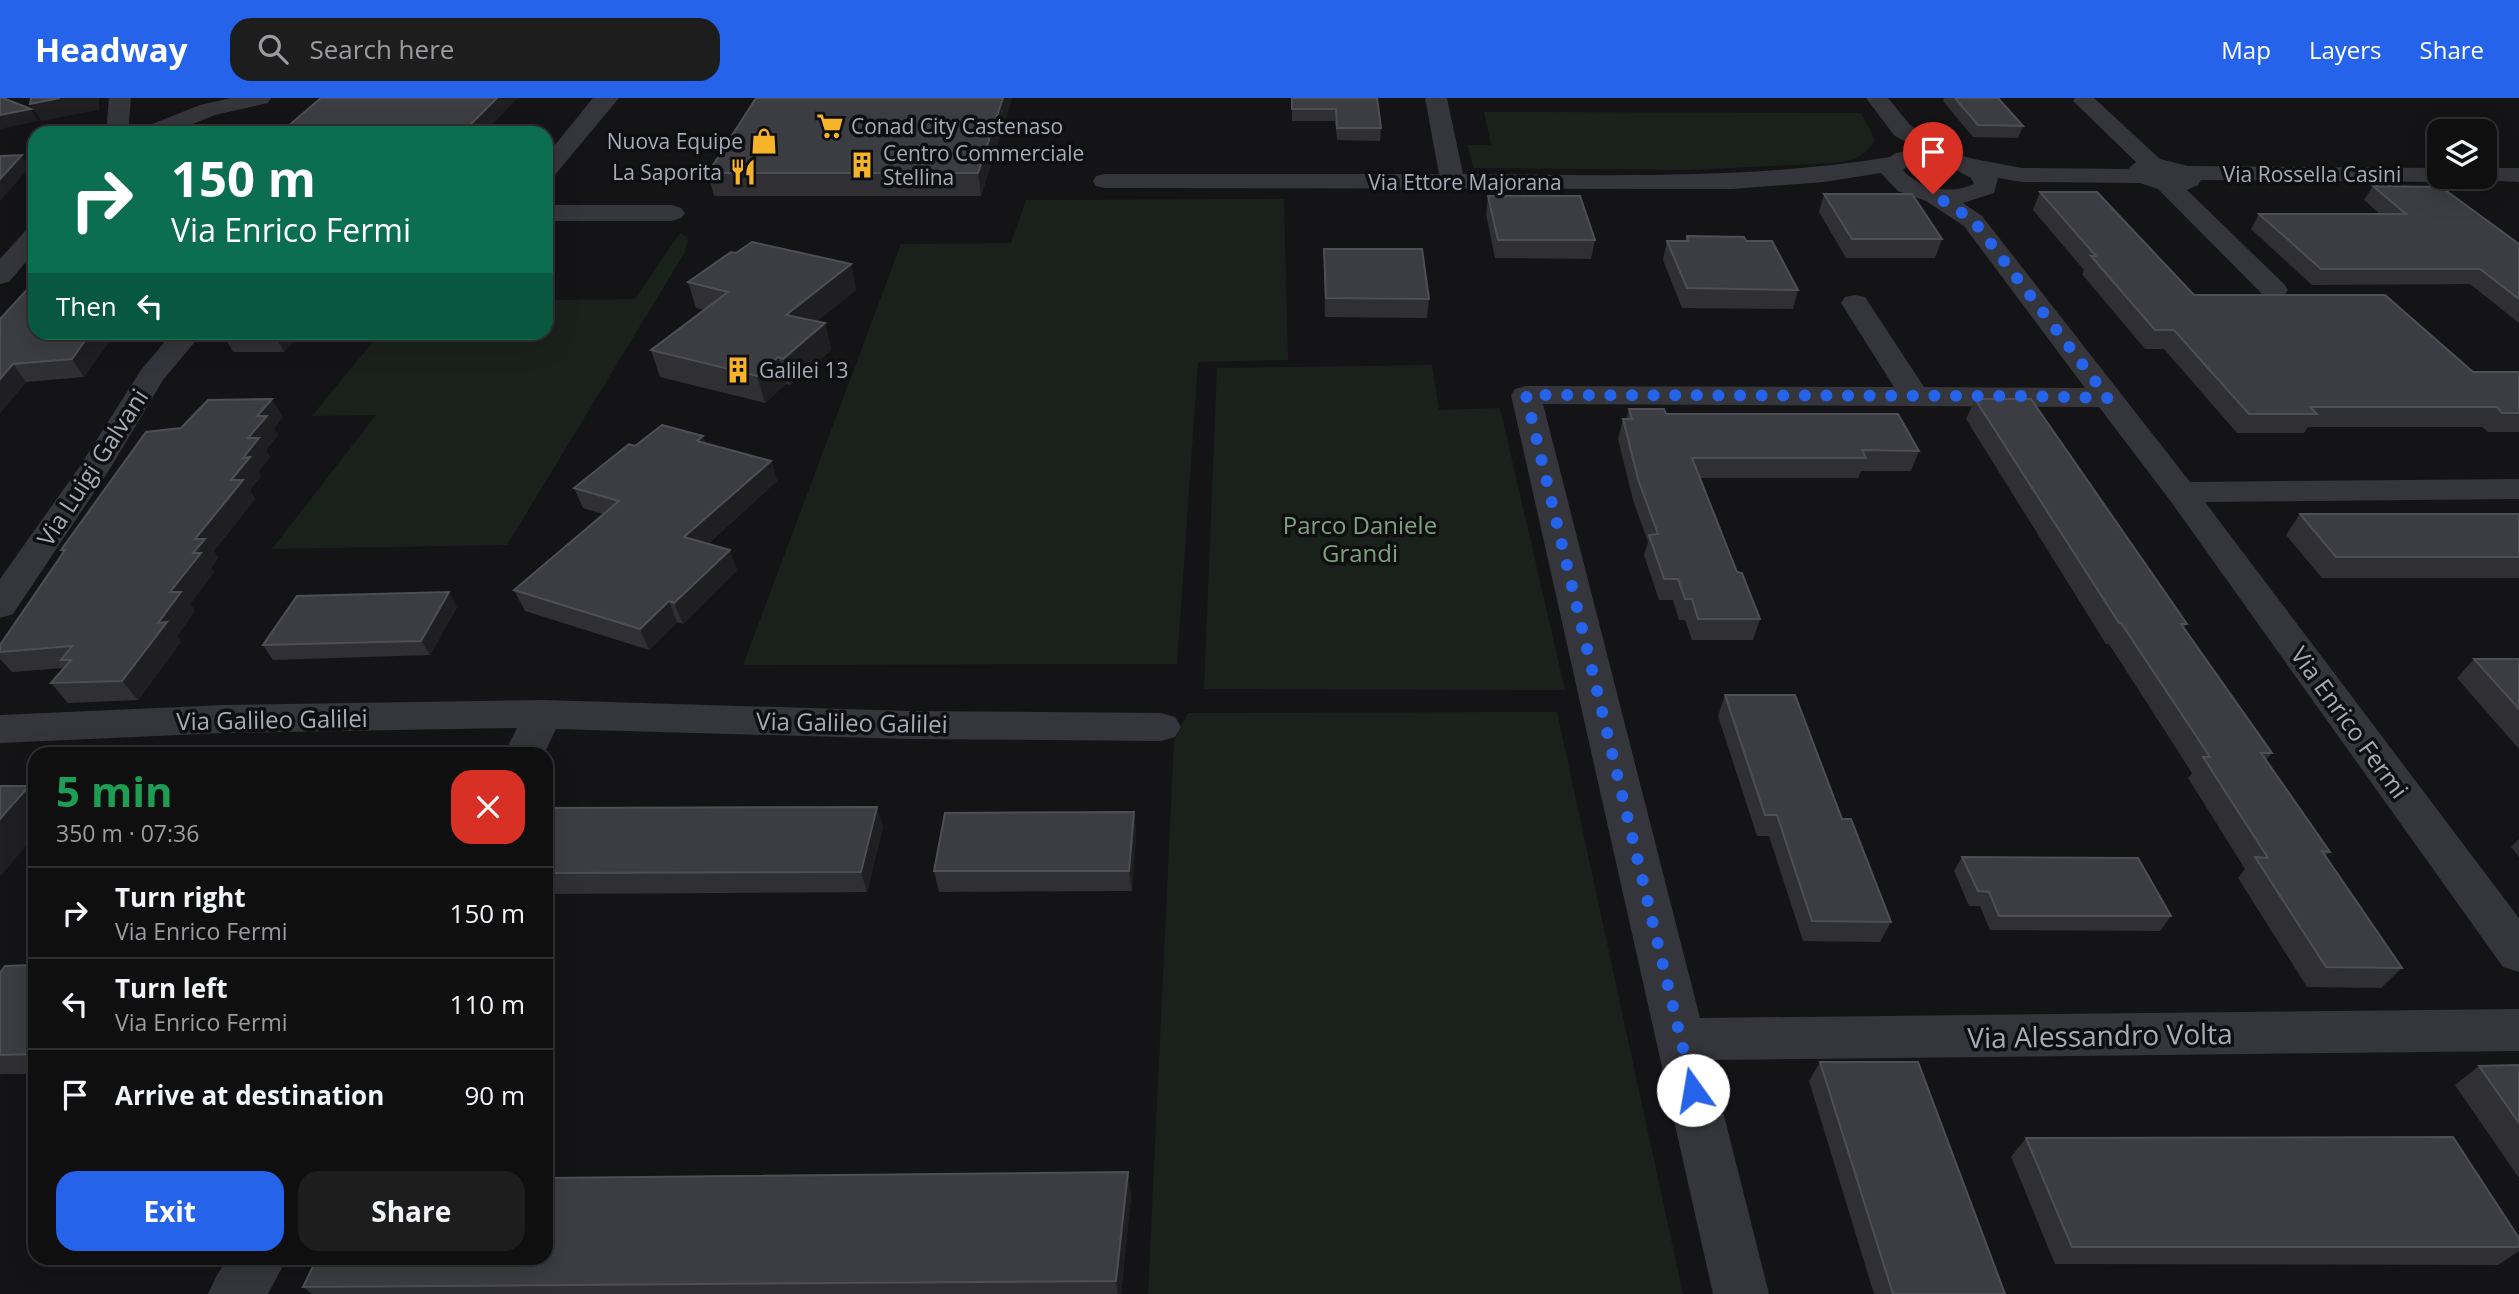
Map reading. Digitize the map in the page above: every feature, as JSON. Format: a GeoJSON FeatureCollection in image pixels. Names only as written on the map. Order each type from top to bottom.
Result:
{"type":"FeatureCollection","features":[{"type":"Feature","properties":{"kind":"street"},"geometry":{"type":"LineString","coordinates":[[118,126],[120,98]]}},
{"type":"Feature","properties":{"kind":"street"},"geometry":{"type":"LineString","coordinates":[[168,126],[208,110],[260,98]]}},
{"type":"Feature","properties":{"kind":"street"},"geometry":{"type":"LineString","coordinates":[[553,162],[603,100],[608,98]]}},
{"type":"Feature","properties":{"kind":"street"},"geometry":{"type":"LineString","coordinates":[[1436,98],[1453,182]]}},
{"type":"Feature","properties":{"kind":"street"},"geometry":{"type":"LineString","coordinates":[[1877,98],[1902,130],[1972,174],[2162,175]]}},
{"type":"Feature","properties":{"kind":"street"},"geometry":{"type":"LineString","coordinates":[[2084,101],[2162,175],[2274,290]]}},
{"type":"Feature","properties":{"kind":"street"},"geometry":{"type":"LineString","coordinates":[[1902,130],[1898,161],[1890,168],[1893,176],[1921,190]]}},
{"type":"Feature","properties":{"kind":"street","name":"Via Ettore Majorana"},"geometry":{"type":"LineString","coordinates":[[1105,181],[1732,182],[1824,176],[1919,156],[1972,174],[1956,196],[1824,176]]}},
{"type":"Feature","properties":{"kind":"street"},"geometry":{"type":"LineString","coordinates":[[1972,174],[1973,220]]}},
{"type":"Feature","properties":{"kind":"street","name":"Via Rossella Casini"},"geometry":{"type":"LineString","coordinates":[[2162,175],[2427,174]]}},
{"type":"Feature","properties":{"kind":"street"},"geometry":{"type":"LineString","coordinates":[[2497,175],[2519,176]]}},
{"type":"Feature","properties":{"kind":"street"},"geometry":{"type":"LineString","coordinates":[[2497,180],[2519,193]]}},
{"type":"Feature","properties":{"kind":"street","name":"Via Enrico Fermi"},"geometry":{"type":"LineString","coordinates":[[1921,190],[1973,220],[2181,492],[2519,953]]}},
{"type":"Feature","properties":{"kind":"street"},"geometry":{"type":"LineString","coordinates":[[553,213],[672,213]]}},
{"type":"Feature","properties":{"kind":"street"},"geometry":{"type":"LineString","coordinates":[[0,276],[20,242]]}},
{"type":"Feature","properties":{"kind":"street"},"geometry":{"type":"LineString","coordinates":[[1855,303],[1914,395]]}},
{"type":"Feature","properties":{"kind":"street","name":"Via Luigi Galvani"},"geometry":{"type":"LineString","coordinates":[[0,606],[95,467],[151,376],[182,340]]}},
{"type":"Feature","properties":{"kind":"street"},"geometry":{"type":"LineString","coordinates":[[1741,1294],[1526,395],[2108,398]]}},
{"type":"Feature","properties":{"kind":"street"},"geometry":{"type":"LineString","coordinates":[[2181,492],[2519,489]]}},
{"type":"Feature","properties":{"kind":"street"},"geometry":{"type":"LineString","coordinates":[[528,747],[544,714]]}},
{"type":"Feature","properties":{"kind":"street","name":"Via Galileo Galilei"},"geometry":{"type":"LineString","coordinates":[[0,729],[224,719],[544,714],[909,724],[1161,727]]}},
{"type":"Feature","properties":{"kind":"street","name":"Via Alessandro Volta"},"geometry":{"type":"LineString","coordinates":[[1681,1039],[2519,1030]]}},
{"type":"Feature","properties":{"kind":"street"},"geometry":{"type":"LineString","coordinates":[[236,1294],[255,1265]]}},
{"type":"Feature","properties":{"kind":"green space"},"geometry":{"type":"Polygon","coordinates":[[[1484,112],[1861,113],[1875,140],[1857,158],[1832,163],[1689,170],[1473,168],[1468,145],[1491,145],[1484,112]]]}},
{"type":"Feature","properties":{"kind":"green space"},"geometry":{"type":"Polygon","coordinates":[[[1284,199],[1288,360],[1198,362],[1177,664],[743,665],[901,244],[1011,243],[1026,200],[1284,199]]]}},
{"type":"Feature","properties":{"kind":"green space"},"geometry":{"type":"Polygon","coordinates":[[[680,233],[688,238],[685,252],[507,545],[272,549],[376,415],[312,416],[374,340],[553,340],[553,300],[635,299],[680,233]]]}},
{"type":"Feature","properties":{"kind":"green space","name":"Parco Daniele Grandi"},"geometry":{"type":"Polygon","coordinates":[[[1432,365],[1439,410],[1500,408],[1565,690],[1204,689],[1217,368],[1432,365]]]}},
{"type":"Feature","properties":{"kind":"green space"},"geometry":{"type":"Polygon","coordinates":[[[1557,712],[1683,1294],[1148,1294],[1174,741],[1188,713],[1557,712]]]}},
{"type":"Feature","properties":{"kind":"building"},"geometry":{"type":"Polygon","coordinates":[[[0,98],[3,98],[31,109],[0,115],[0,98]]]}},
{"type":"Feature","properties":{"kind":"building"},"geometry":{"type":"Polygon","coordinates":[[[31,98],[60,98],[30,104],[31,98]]]}},
{"type":"Feature","properties":{"kind":"building"},"geometry":{"type":"Polygon","coordinates":[[[321,98],[497,98],[469,126],[288,126],[321,98]]]}},
{"type":"Feature","properties":{"kind":"building","name":"Centro Commerciale Stellina"},"geometry":{"type":"Polygon","coordinates":[[[756,98],[1003,98],[978,173],[708,173],[756,98]]]}},
{"type":"Feature","properties":{"kind":"building"},"geometry":{"type":"Polygon","coordinates":[[[1292,98],[1377,98],[1381,128],[1337,128],[1336,109],[1292,109],[1292,98]]]}},
{"type":"Feature","properties":{"kind":"building"},"geometry":{"type":"Polygon","coordinates":[[[1955,98],[1998,98],[2023,126],[1978,125],[1955,98]]]}},
{"type":"Feature","properties":{"kind":"building"},"geometry":{"type":"Polygon","coordinates":[[[22,155],[0,179],[0,156],[22,155]]]}},
{"type":"Feature","properties":{"kind":"building"},"geometry":{"type":"Polygon","coordinates":[[[2373,186],[2444,189],[2519,244],[2519,299],[2480,269],[2321,269],[2259,214],[2406,214],[2373,186]]]}},
{"type":"Feature","properties":{"kind":"building"},"geometry":{"type":"Polygon","coordinates":[[[2040,192],[2097,192],[2194,295],[2385,295],[2473,372],[2519,372],[2519,413],[2502,413],[2497,407],[2310,407],[2317,414],[2249,414],[2174,330],[2155,330],[2040,192]]]}},
{"type":"Feature","properties":{"kind":"building"},"geometry":{"type":"Polygon","coordinates":[[[1824,194],[1912,194],[1942,239],[1852,239],[1824,194]]]}},
{"type":"Feature","properties":{"kind":"building"},"geometry":{"type":"Polygon","coordinates":[[[1488,196],[1580,196],[1595,240],[1498,240],[1488,196]]]}},
{"type":"Feature","properties":{"kind":"building"},"geometry":{"type":"Polygon","coordinates":[[[1687,236],[1744,237],[1746,241],[1772,241],[1798,290],[1687,288],[1667,241],[1688,241],[1687,236]]]}},
{"type":"Feature","properties":{"kind":"building"},"geometry":{"type":"Polygon","coordinates":[[[752,242],[851,264],[786,315],[825,323],[783,359],[778,357],[757,376],[651,350],[728,292],[688,282],[731,252],[736,253],[752,242]]]}},
{"type":"Feature","properties":{"kind":"building"},"geometry":{"type":"Polygon","coordinates":[[[1324,249],[1422,249],[1429,299],[1326,298],[1324,249]]]}},
{"type":"Feature","properties":{"kind":"building"},"geometry":{"type":"Polygon","coordinates":[[[28,289],[28,340],[85,340],[72,359],[13,364],[0,379],[0,319],[28,289]]]}},
{"type":"Feature","properties":{"kind":"building"},"geometry":{"type":"Polygon","coordinates":[[[272,399],[257,416],[267,416],[248,438],[259,438],[243,458],[250,457],[231,480],[243,480],[195,539],[205,539],[193,553],[201,553],[170,592],[181,592],[158,623],[167,622],[122,681],[51,683],[71,660],[61,660],[72,646],[0,652],[0,645],[65,550],[61,550],[146,432],[181,428],[208,400],[272,399]]]}},
{"type":"Feature","properties":{"kind":"building"},"geometry":{"type":"Polygon","coordinates":[[[1975,399],[2031,399],[2187,624],[2181,624],[2272,753],[2261,753],[2330,852],[2322,851],[2402,968],[2326,967],[2255,857],[2268,858],[2203,757],[2210,757],[2119,623],[1975,399]]]}},
{"type":"Feature","properties":{"kind":"building"},"geometry":{"type":"Polygon","coordinates":[[[1629,409],[1664,409],[1666,414],[1898,414],[1919,451],[1862,450],[1866,458],[1692,458],[1737,572],[1742,573],[1760,619],[1698,619],[1692,599],[1685,599],[1678,579],[1664,579],[1649,535],[1658,534],[1638,479],[1623,419],[1632,419],[1629,409]]]}},
{"type":"Feature","properties":{"kind":"building"},"geometry":{"type":"Polygon","coordinates":[[[662,425],[703,436],[697,441],[771,461],[684,537],[730,550],[674,603],[669,601],[640,629],[514,590],[619,501],[574,488],[629,444],[635,446],[662,425]]]}},
{"type":"Feature","properties":{"kind":"building"},"geometry":{"type":"Polygon","coordinates":[[[2300,514],[2519,514],[2519,557],[2336,557],[2300,514]]]}},
{"type":"Feature","properties":{"kind":"building"},"geometry":{"type":"Polygon","coordinates":[[[449,592],[421,641],[263,645],[297,596],[449,592]]]}},
{"type":"Feature","properties":{"kind":"building"},"geometry":{"type":"Polygon","coordinates":[[[2474,659],[2519,659],[2519,709],[2474,659]]]}},
{"type":"Feature","properties":{"kind":"building"},"geometry":{"type":"Polygon","coordinates":[[[1725,695],[1795,695],[1842,819],[1851,819],[1891,922],[1812,921],[1777,815],[1765,815],[1725,695]]]}},
{"type":"Feature","properties":{"kind":"building"},"geometry":{"type":"Polygon","coordinates":[[[0,786],[28,786],[28,787],[0,819],[0,786]]]}},
{"type":"Feature","properties":{"kind":"building"},"geometry":{"type":"Polygon","coordinates":[[[877,807],[861,872],[553,873],[553,808],[877,807]]]}},
{"type":"Feature","properties":{"kind":"building"},"geometry":{"type":"Polygon","coordinates":[[[1134,812],[1129,871],[934,871],[945,813],[1134,812]]]}},
{"type":"Feature","properties":{"kind":"building"},"geometry":{"type":"Polygon","coordinates":[[[1962,857],[2138,858],[2171,916],[1999,916],[1989,892],[1978,891],[1962,857]]]}},
{"type":"Feature","properties":{"kind":"building"},"geometry":{"type":"Polygon","coordinates":[[[28,965],[28,1054],[0,1055],[0,973],[5,966],[28,965]]]}},
{"type":"Feature","properties":{"kind":"building"},"geometry":{"type":"Polygon","coordinates":[[[1820,1062],[1918,1062],[2005,1294],[1893,1294],[1820,1062]]]}},
{"type":"Feature","properties":{"kind":"building"},"geometry":{"type":"Polygon","coordinates":[[[2519,1065],[2519,1123],[2479,1066],[2519,1065]]]}},
{"type":"Feature","properties":{"kind":"building"},"geometry":{"type":"Polygon","coordinates":[[[2453,1137],[2519,1238],[2519,1247],[2072,1247],[2026,1138],[2453,1137]]]}},
{"type":"Feature","properties":{"kind":"building"},"geometry":{"type":"Polygon","coordinates":[[[1128,1172],[1116,1281],[303,1287],[314,1265],[553,1265],[553,1178],[1128,1172]]]}},
{"type":"Feature","properties":{"kind":"place","name":"Conad City Castenaso"},"geometry":{"type":"Point","coordinates":[830,126]}},
{"type":"Feature","properties":{"kind":"place","name":"Nuova Equipe"},"geometry":{"type":"Point","coordinates":[764,141]}},
{"type":"Feature","properties":{"kind":"place","name":"Centro Commerciale Stellina"},"geometry":{"type":"Point","coordinates":[862,165]}},
{"type":"Feature","properties":{"kind":"place","name":"La Saporita"},"geometry":{"type":"Point","coordinates":[743,172]}},
{"type":"Feature","properties":{"kind":"place","name":"Galilei 13"},"geometry":{"type":"Point","coordinates":[738,370]}},
{"type":"Feature","properties":{"kind":"route"},"geometry":{"type":"LineString","coordinates":[[1693,1090],[1597,700],[1526,395],[2108,398],[1973,220],[1933,194]]}}]}
